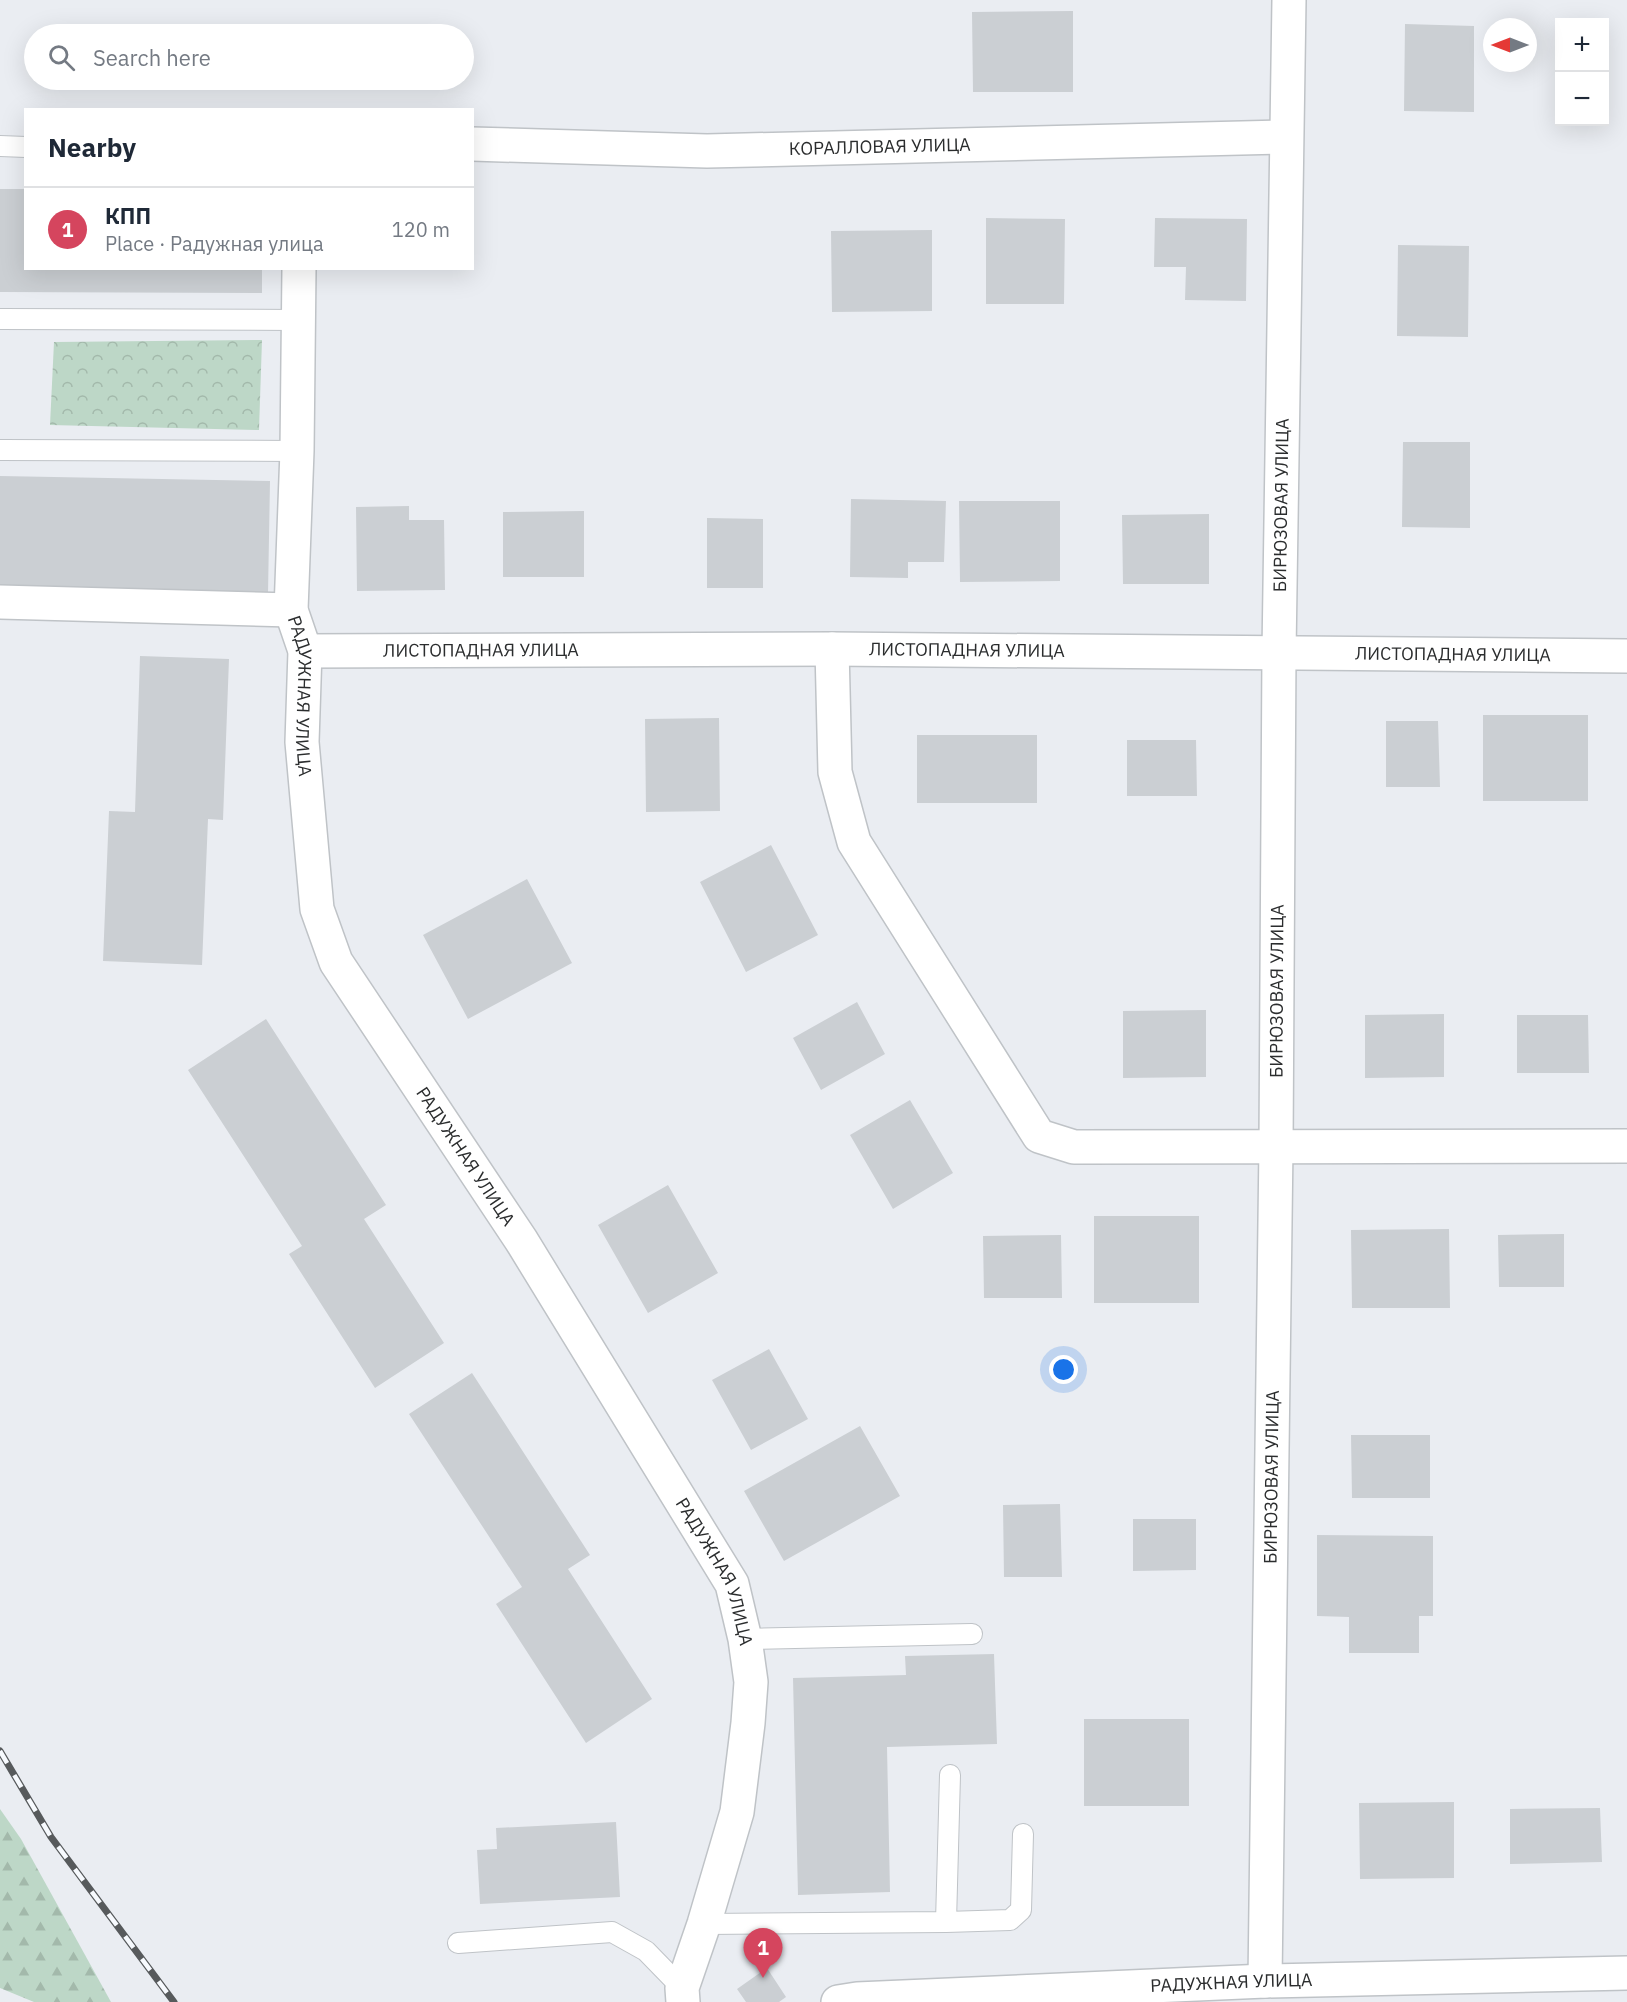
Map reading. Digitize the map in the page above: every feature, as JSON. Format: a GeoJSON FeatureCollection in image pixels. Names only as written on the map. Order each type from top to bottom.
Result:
{"type":"FeatureCollection","features":[{"type":"Feature","properties":{"kind":"street","name":"БИРЮЗОВАЯ УЛИЦА"},"geometry":{"type":"LineString","coordinates":[[1265,1981],[1276,1146],[1279,652],[1289,0]]}},
{"type":"Feature","properties":{"kind":"street","name":"КОРАЛЛОВАЯ УЛИЦА"},"geometry":{"type":"LineString","coordinates":[[474,144],[707,151],[1286,137]]}},
{"type":"Feature","properties":{"kind":"street","name":"РАДУЖНАЯ УЛИЦА"},"geometry":{"type":"LineString","coordinates":[[299,270],[297,451],[291,610],[305,651],[302,742],[317,909],[336,962],[521,1240],[732,1584],[745,1638],[751,1682],[737,1812],[682,1995]]}},
{"type":"Feature","properties":{"kind":"street"},"geometry":{"type":"LineString","coordinates":[[0,602],[291,610]]}},
{"type":"Feature","properties":{"kind":"street","name":"ЛИСТОПАДНАЯ УЛИЦА"},"geometry":{"type":"LineString","coordinates":[[305,651],[832,649],[1627,656]]}},
{"type":"Feature","properties":{"kind":"street"},"geometry":{"type":"LineString","coordinates":[[832,649],[835,772],[854,842],[1039,1136],[1074,1147],[1627,1146]]}},
{"type":"Feature","properties":{"kind":"street","name":"РАДУЖНАЯ УЛИЦА"},"geometry":{"type":"LineString","coordinates":[[838,2002],[868,1998],[1265,1981],[1627,1973]]}},
{"type":"Feature","properties":{"kind":"lane"},"geometry":{"type":"LineString","coordinates":[[0,146],[24,147]]}},
{"type":"Feature","properties":{"kind":"lane"},"geometry":{"type":"LineString","coordinates":[[0,319],[298,320]]}},
{"type":"Feature","properties":{"kind":"lane"},"geometry":{"type":"LineString","coordinates":[[0,450],[297,451]]}},
{"type":"Feature","properties":{"kind":"lane"},"geometry":{"type":"LineString","coordinates":[[745,1638],[972,1634]]}},
{"type":"Feature","properties":{"kind":"lane"},"geometry":{"type":"LineString","coordinates":[[946,1922],[950,1775]]}},
{"type":"Feature","properties":{"kind":"lane"},"geometry":{"type":"LineString","coordinates":[[704,1924],[1010,1920],[1021,1910],[1023,1834]]}},
{"type":"Feature","properties":{"kind":"lane"},"geometry":{"type":"LineString","coordinates":[[458,1943],[612,1932],[646,1951],[682,1995]]}},
{"type":"Feature","properties":{"kind":"green space"},"geometry":{"type":"Polygon","coordinates":[[[262,340],[259,430],[50,425],[54,342],[262,340]]]}},
{"type":"Feature","properties":{"kind":"green space"},"geometry":{"type":"Polygon","coordinates":[[[0,1809],[21,1839],[111,2002],[34,2002],[0,1988],[0,1809]]]}},
{"type":"Feature","properties":{"kind":"building"},"geometry":{"type":"Polygon","coordinates":[[[1073,11],[1073,92],[973,92],[972,12],[1073,11]]]}},
{"type":"Feature","properties":{"kind":"building"},"geometry":{"type":"Polygon","coordinates":[[[1405,24],[1474,26],[1474,112],[1404,111],[1405,24]]]}},
{"type":"Feature","properties":{"kind":"building"},"geometry":{"type":"Polygon","coordinates":[[[0,189],[24,189],[24,270],[262,270],[262,293],[0,292],[0,189]]]}},
{"type":"Feature","properties":{"kind":"building"},"geometry":{"type":"Polygon","coordinates":[[[986,218],[1065,219],[1064,304],[986,304],[986,218]]]}},
{"type":"Feature","properties":{"kind":"building"},"geometry":{"type":"Polygon","coordinates":[[[1155,218],[1247,219],[1246,301],[1185,300],[1186,267],[1154,267],[1155,218]]]}},
{"type":"Feature","properties":{"kind":"building"},"geometry":{"type":"Polygon","coordinates":[[[932,230],[932,311],[832,312],[831,231],[932,230]]]}},
{"type":"Feature","properties":{"kind":"building"},"geometry":{"type":"Polygon","coordinates":[[[1398,245],[1469,246],[1468,337],[1397,336],[1398,245]]]}},
{"type":"Feature","properties":{"kind":"building"},"geometry":{"type":"Polygon","coordinates":[[[1403,442],[1470,442],[1470,528],[1402,527],[1403,442]]]}},
{"type":"Feature","properties":{"kind":"building"},"geometry":{"type":"Polygon","coordinates":[[[0,476],[270,481],[268,594],[0,590],[0,476]]]}},
{"type":"Feature","properties":{"kind":"building"},"geometry":{"type":"Polygon","coordinates":[[[851,499],[946,501],[944,562],[908,562],[908,578],[850,577],[851,499]]]}},
{"type":"Feature","properties":{"kind":"building"},"geometry":{"type":"Polygon","coordinates":[[[959,501],[1060,501],[1060,581],[960,582],[959,501]]]}},
{"type":"Feature","properties":{"kind":"building"},"geometry":{"type":"Polygon","coordinates":[[[409,506],[409,520],[444,520],[445,590],[357,591],[356,507],[409,506]]]}},
{"type":"Feature","properties":{"kind":"building"},"geometry":{"type":"Polygon","coordinates":[[[584,511],[584,577],[503,577],[503,512],[584,511]]]}},
{"type":"Feature","properties":{"kind":"building"},"geometry":{"type":"Polygon","coordinates":[[[1209,514],[1209,584],[1123,584],[1122,515],[1209,514]]]}},
{"type":"Feature","properties":{"kind":"building"},"geometry":{"type":"Polygon","coordinates":[[[707,518],[763,519],[763,588],[707,588],[707,518]]]}},
{"type":"Feature","properties":{"kind":"building"},"geometry":{"type":"Polygon","coordinates":[[[140,656],[229,659],[223,820],[208,819],[202,965],[103,961],[109,811],[135,812],[140,656]]]}},
{"type":"Feature","properties":{"kind":"building"},"geometry":{"type":"Polygon","coordinates":[[[1483,715],[1588,715],[1588,801],[1483,801],[1483,715]]]}},
{"type":"Feature","properties":{"kind":"building"},"geometry":{"type":"Polygon","coordinates":[[[719,718],[720,811],[646,812],[645,719],[719,718]]]}},
{"type":"Feature","properties":{"kind":"building"},"geometry":{"type":"Polygon","coordinates":[[[1386,721],[1438,721],[1440,787],[1386,787],[1386,721]]]}},
{"type":"Feature","properties":{"kind":"building"},"geometry":{"type":"Polygon","coordinates":[[[917,735],[1037,735],[1037,803],[917,803],[917,735]]]}},
{"type":"Feature","properties":{"kind":"building"},"geometry":{"type":"Polygon","coordinates":[[[1127,740],[1196,740],[1197,796],[1127,796],[1127,740]]]}},
{"type":"Feature","properties":{"kind":"building"},"geometry":{"type":"Polygon","coordinates":[[[771,845],[818,935],[746,972],[700,882],[771,845]]]}},
{"type":"Feature","properties":{"kind":"building"},"geometry":{"type":"Polygon","coordinates":[[[527,879],[572,963],[468,1019],[423,935],[527,879]]]}},
{"type":"Feature","properties":{"kind":"building"},"geometry":{"type":"Polygon","coordinates":[[[857,1002],[885,1054],[821,1090],[793,1038],[857,1002]]]}},
{"type":"Feature","properties":{"kind":"building"},"geometry":{"type":"Polygon","coordinates":[[[1206,1010],[1206,1077],[1123,1078],[1123,1011],[1206,1010]]]}},
{"type":"Feature","properties":{"kind":"building"},"geometry":{"type":"Polygon","coordinates":[[[1444,1014],[1444,1077],[1365,1078],[1365,1015],[1444,1014]]]}},
{"type":"Feature","properties":{"kind":"building"},"geometry":{"type":"Polygon","coordinates":[[[1517,1015],[1588,1015],[1589,1073],[1517,1073],[1517,1015]]]}},
{"type":"Feature","properties":{"kind":"building"},"geometry":{"type":"Polygon","coordinates":[[[266,1019],[386,1205],[364,1219],[444,1343],[375,1388],[289,1254],[302,1246],[188,1070],[266,1019]]]}},
{"type":"Feature","properties":{"kind":"building"},"geometry":{"type":"Polygon","coordinates":[[[910,1100],[953,1173],[893,1209],[850,1135],[910,1100]]]}},
{"type":"Feature","properties":{"kind":"building"},"geometry":{"type":"Polygon","coordinates":[[[668,1185],[718,1273],[648,1313],[598,1225],[668,1185]]]}},
{"type":"Feature","properties":{"kind":"building"},"geometry":{"type":"Polygon","coordinates":[[[1094,1216],[1199,1216],[1199,1303],[1094,1303],[1094,1216]]]}},
{"type":"Feature","properties":{"kind":"building"},"geometry":{"type":"Polygon","coordinates":[[[1449,1229],[1450,1308],[1352,1308],[1351,1230],[1449,1229]]]}},
{"type":"Feature","properties":{"kind":"building"},"geometry":{"type":"Polygon","coordinates":[[[1564,1234],[1564,1287],[1499,1287],[1498,1235],[1564,1234]]]}},
{"type":"Feature","properties":{"kind":"building"},"geometry":{"type":"Polygon","coordinates":[[[1061,1235],[1062,1298],[984,1298],[983,1236],[1061,1235]]]}},
{"type":"Feature","properties":{"kind":"building"},"geometry":{"type":"Polygon","coordinates":[[[769,1349],[808,1419],[751,1450],[712,1380],[769,1349]]]}},
{"type":"Feature","properties":{"kind":"building"},"geometry":{"type":"Polygon","coordinates":[[[472,1373],[590,1555],[568,1569],[652,1699],[586,1743],[496,1604],[522,1587],[409,1414],[472,1373]]]}},
{"type":"Feature","properties":{"kind":"building"},"geometry":{"type":"Polygon","coordinates":[[[860,1426],[900,1496],[784,1561],[744,1491],[860,1426]]]}},
{"type":"Feature","properties":{"kind":"building"},"geometry":{"type":"Polygon","coordinates":[[[1351,1435],[1430,1435],[1430,1498],[1352,1498],[1351,1435]]]}},
{"type":"Feature","properties":{"kind":"building"},"geometry":{"type":"Polygon","coordinates":[[[1060,1504],[1062,1577],[1004,1577],[1003,1505],[1060,1504]]]}},
{"type":"Feature","properties":{"kind":"building"},"geometry":{"type":"Polygon","coordinates":[[[1133,1519],[1196,1519],[1196,1570],[1133,1571],[1133,1519]]]}},
{"type":"Feature","properties":{"kind":"building"},"geometry":{"type":"Polygon","coordinates":[[[1317,1535],[1433,1536],[1433,1616],[1419,1616],[1419,1653],[1349,1653],[1349,1617],[1317,1616],[1317,1535]]]}},
{"type":"Feature","properties":{"kind":"building"},"geometry":{"type":"Polygon","coordinates":[[[994,1654],[997,1744],[887,1747],[890,1892],[798,1895],[793,1678],[906,1675],[905,1656],[994,1654]]]}},
{"type":"Feature","properties":{"kind":"building"},"geometry":{"type":"Polygon","coordinates":[[[1084,1719],[1189,1719],[1189,1806],[1084,1806],[1084,1719]]]}},
{"type":"Feature","properties":{"kind":"building"},"geometry":{"type":"Polygon","coordinates":[[[1454,1802],[1454,1878],[1360,1879],[1359,1803],[1454,1802]]]}},
{"type":"Feature","properties":{"kind":"building"},"geometry":{"type":"Polygon","coordinates":[[[1600,1808],[1602,1862],[1510,1864],[1510,1809],[1600,1808]]]}},
{"type":"Feature","properties":{"kind":"building"},"geometry":{"type":"Polygon","coordinates":[[[616,1822],[620,1897],[480,1904],[477,1850],[497,1849],[496,1828],[616,1822]]]}},
{"type":"Feature","properties":{"kind":"building"},"geometry":{"type":"Polygon","coordinates":[[[767,1968],[786,1997],[779,2002],[746,2002],[737,1989],[767,1968]]]}},
{"type":"Feature","properties":{"kind":"railway"},"geometry":{"type":"LineString","coordinates":[[0,1751],[51,1837],[174,2002]]}},
{"type":"Feature","properties":{"kind":"place","name":"КПП"},"geometry":{"type":"Point","coordinates":[763,1978]}}]}
